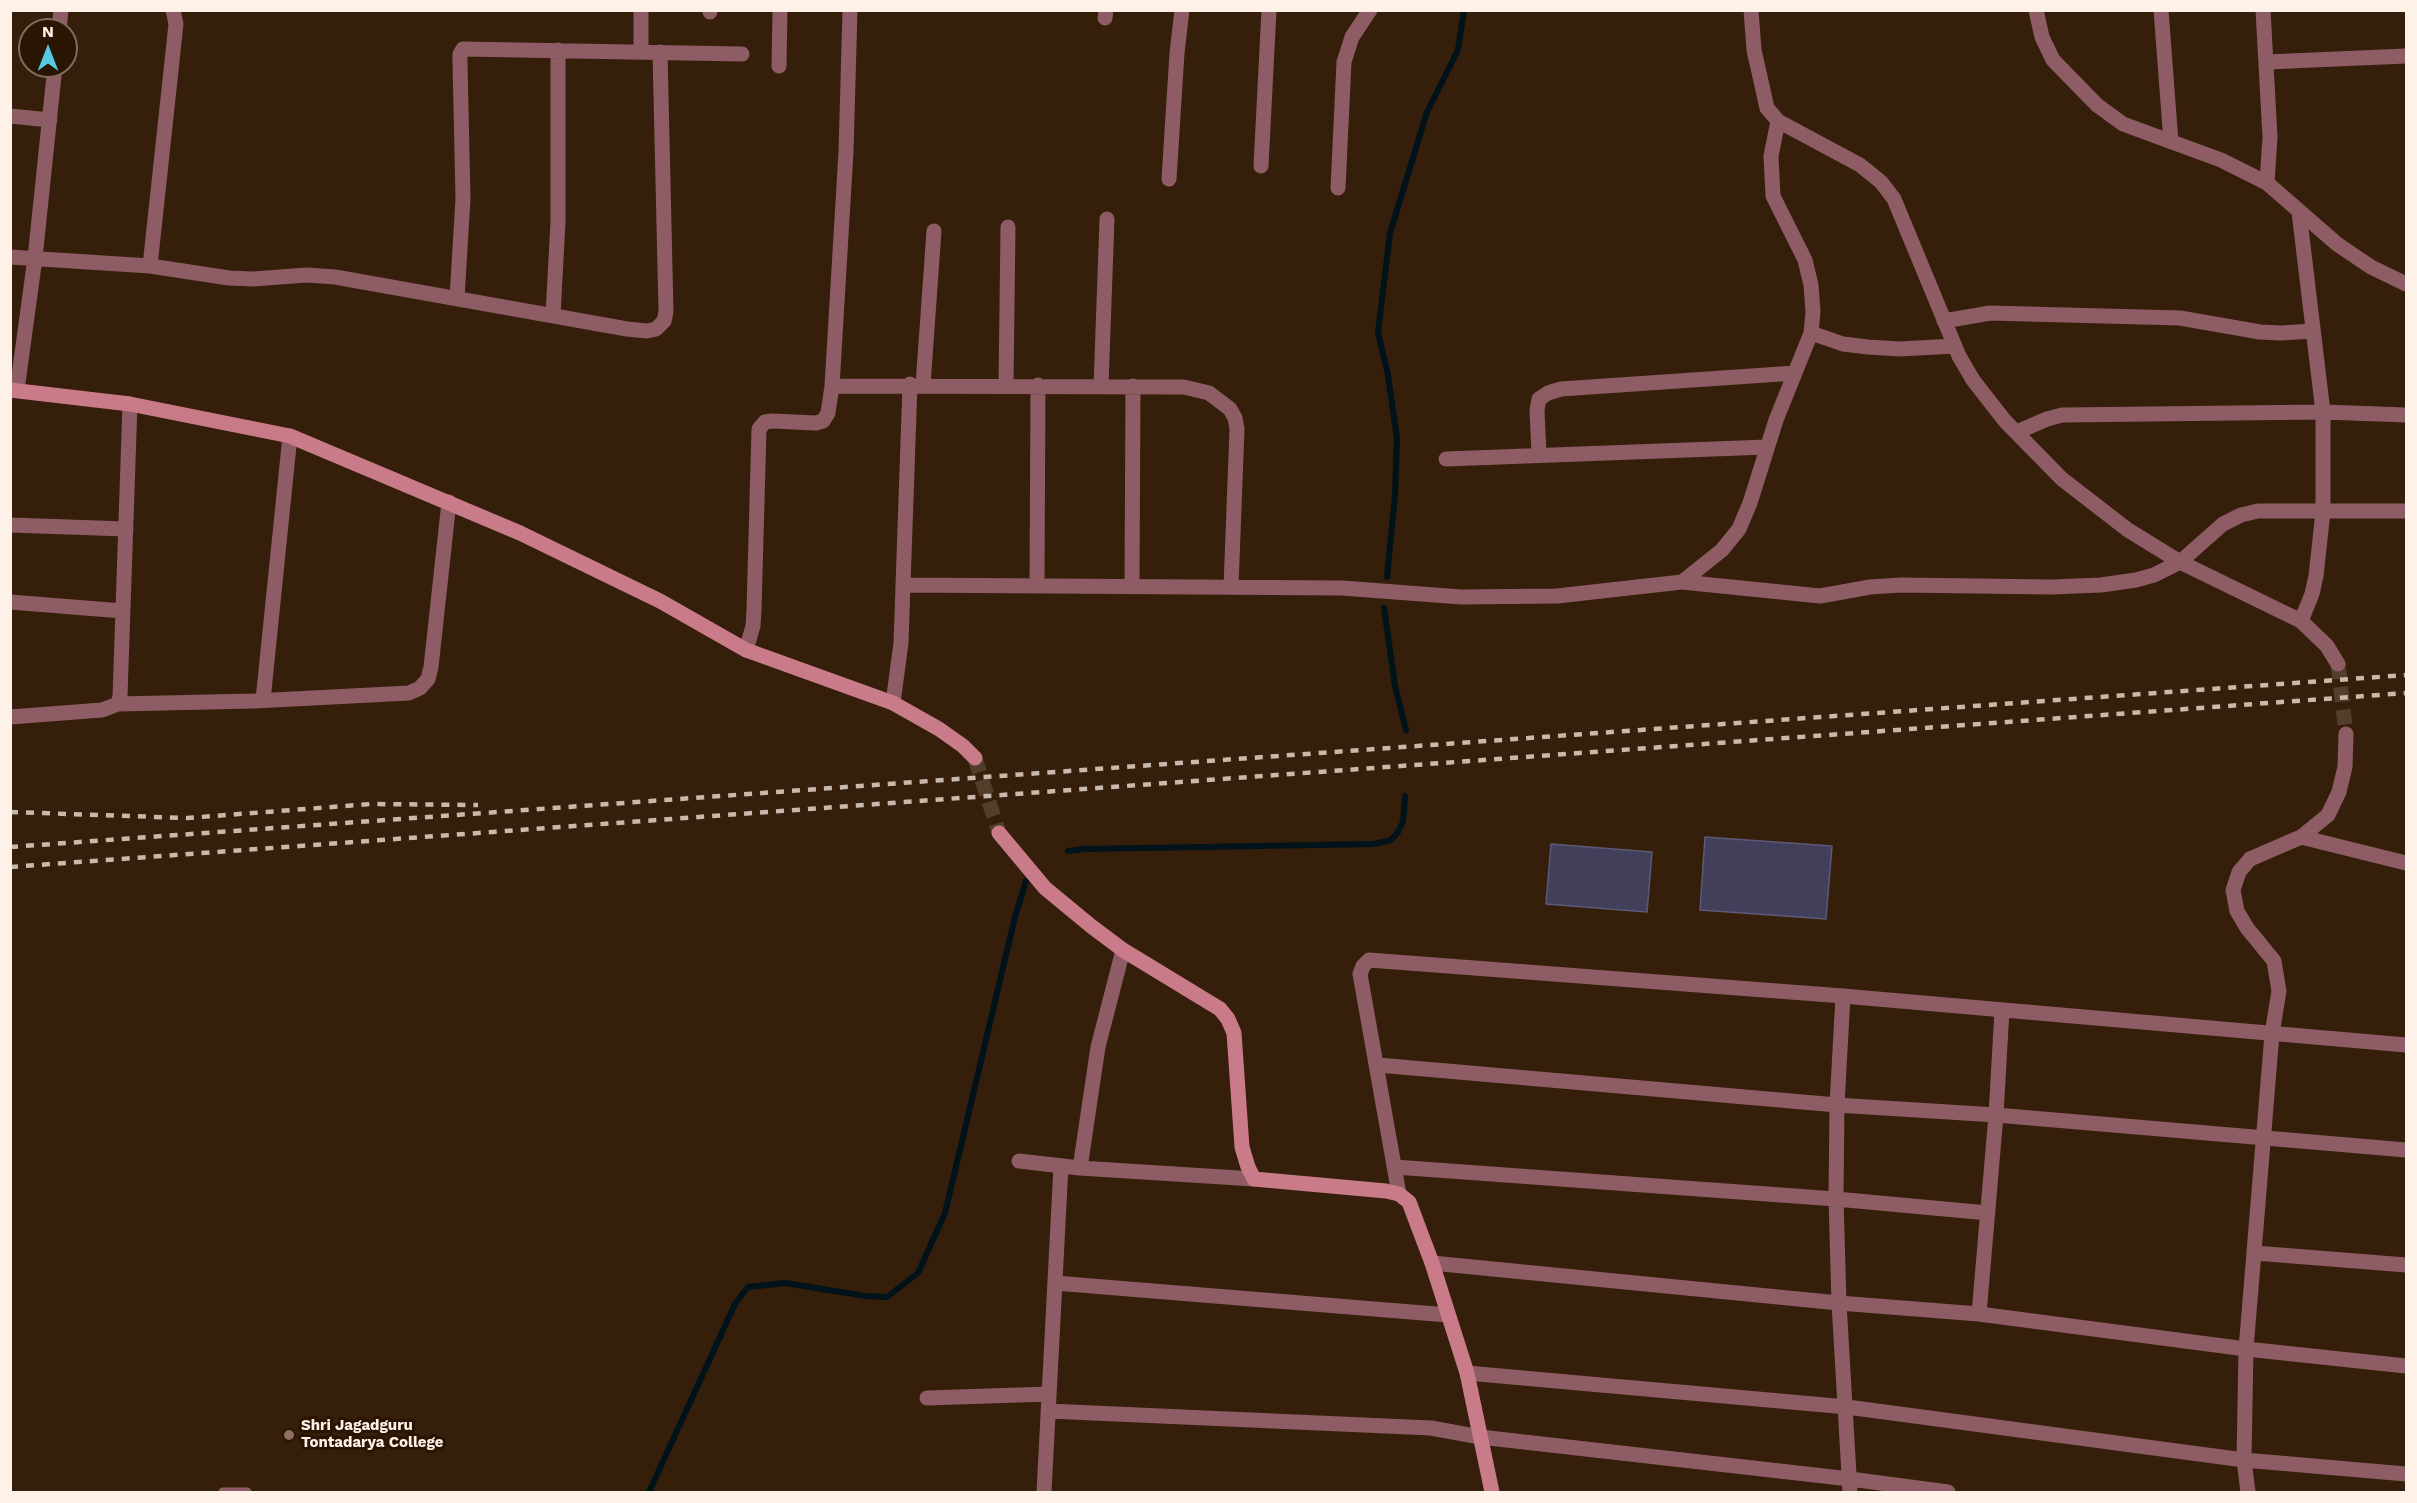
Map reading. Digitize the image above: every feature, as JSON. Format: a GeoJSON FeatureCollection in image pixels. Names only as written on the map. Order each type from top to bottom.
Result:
{"type":"FeatureCollection","features":[{"type":"Feature","properties":{"kind":"street"},"geometry":{"type":"LineString","coordinates":[[150,266],[176,24],[173,10]]}},
{"type":"Feature","properties":{"kind":"street"},"geometry":{"type":"LineString","coordinates":[[640,52],[641,10]]}},
{"type":"Feature","properties":{"kind":"street"},"geometry":{"type":"LineString","coordinates":[[779,66],[780,10]]}},
{"type":"Feature","properties":{"kind":"street"},"geometry":{"type":"LineString","coordinates":[[746,650],[753,626],[754,609],[759,429],[765,422],[772,421],[807,423],[824,421],[828,413],[832,386],[846,152],[850,10]]}},
{"type":"Feature","properties":{"kind":"street"},"geometry":{"type":"LineString","coordinates":[[1169,179],[1182,10]]}},
{"type":"Feature","properties":{"kind":"street"},"geometry":{"type":"LineString","coordinates":[[1262,166],[1269,10]]}},
{"type":"Feature","properties":{"kind":"street"},"geometry":{"type":"LineString","coordinates":[[1338,189],[1344,62],[1352,37],[1370,10]]}},
{"type":"Feature","properties":{"kind":"street"},"geometry":{"type":"LineString","coordinates":[[1750,10],[1761,89],[1767,108],[1778,121],[1860,165],[1881,182],[1894,199],[1944,321],[1973,380],[2016,432],[2062,479],[2128,530],[2180,562],[2301,621],[2327,646],[2338,664]]}},
{"type":"Feature","properties":{"kind":"street"},"geometry":{"type":"LineString","coordinates":[[2036,10],[2042,37],[2053,60],[2097,105],[2123,124],[2221,160],[2267,183],[2337,244],[2406,284]]}},
{"type":"Feature","properties":{"kind":"street"},"geometry":{"type":"LineString","coordinates":[[2161,10],[2171,142]]}},
{"type":"Feature","properties":{"kind":"street"},"geometry":{"type":"LineString","coordinates":[[2263,10],[2270,136],[2267,183]]}},
{"type":"Feature","properties":{"kind":"street"},"geometry":{"type":"LineString","coordinates":[[457,298],[463,199],[459,54],[463,49],[742,54]]}},
{"type":"Feature","properties":{"kind":"street"},"geometry":{"type":"LineString","coordinates":[[553,315],[558,222],[558,50]]}},
{"type":"Feature","properties":{"kind":"street"},"geometry":{"type":"LineString","coordinates":[[10,257],[150,266],[229,278],[253,279],[307,275],[335,277],[647,331],[656,329],[664,321],[666,301],[660,52]]}},
{"type":"Feature","properties":{"kind":"street"},"geometry":{"type":"LineString","coordinates":[[2266,62],[2406,56]]}},
{"type":"Feature","properties":{"kind":"street"},"geometry":{"type":"LineString","coordinates":[[54,78],[35,258],[14,390],[130,404],[290,435],[520,533],[660,601],[746,650],[893,703],[939,729],[963,746],[975,758]]}},
{"type":"Feature","properties":{"kind":"street"},"geometry":{"type":"LineString","coordinates":[[10,116],[50,120]]}},
{"type":"Feature","properties":{"kind":"street"},"geometry":{"type":"LineString","coordinates":[[1682,582],[1722,550],[1739,529],[1750,503],[1767,447],[1811,333],[1813,312],[1811,285],[1805,260],[1773,196],[1771,156],[1778,121]]}},
{"type":"Feature","properties":{"kind":"street"},"geometry":{"type":"LineString","coordinates":[[2299,212],[2323,412],[2323,512],[2316,576],[2312,594],[2301,621]]}},
{"type":"Feature","properties":{"kind":"street"},"geometry":{"type":"LineString","coordinates":[[1101,386],[1107,219]]}},
{"type":"Feature","properties":{"kind":"street"},"geometry":{"type":"LineString","coordinates":[[1006,385],[1008,227]]}},
{"type":"Feature","properties":{"kind":"street"},"geometry":{"type":"LineString","coordinates":[[893,703],[901,643],[916,384],[934,231]]}},
{"type":"Feature","properties":{"kind":"street"},"geometry":{"type":"LineString","coordinates":[[1944,321],[1990,314],[2180,318],[2260,332],[2313,331]]}},
{"type":"Feature","properties":{"kind":"street"},"geometry":{"type":"LineString","coordinates":[[1811,333],[1843,344],[1899,349],[1955,346]]}},
{"type":"Feature","properties":{"kind":"street"},"geometry":{"type":"LineString","coordinates":[[1539,455],[1537,410],[1539,399],[1548,393],[1561,389],[1795,373]]}},
{"type":"Feature","properties":{"kind":"street"},"geometry":{"type":"LineString","coordinates":[[832,386],[916,384],[1133,386],[1195,388],[1209,393],[1230,409],[1237,429],[1231,587]]}},
{"type":"Feature","properties":{"kind":"street"},"geometry":{"type":"LineString","coordinates":[[1037,586],[1038,385]]}},
{"type":"Feature","properties":{"kind":"street"},"geometry":{"type":"LineString","coordinates":[[1132,587],[1133,386]]}},
{"type":"Feature","properties":{"kind":"street"},"geometry":{"type":"LineString","coordinates":[[118,704],[130,404]]}},
{"type":"Feature","properties":{"kind":"street"},"geometry":{"type":"LineString","coordinates":[[2016,432],[2062,415],[2323,412],[2406,415]]}},
{"type":"Feature","properties":{"kind":"street"},"geometry":{"type":"LineString","coordinates":[[263,700],[290,435]]}},
{"type":"Feature","properties":{"kind":"street"},"geometry":{"type":"LineString","coordinates":[[1446,459],[1767,447]]}},
{"type":"Feature","properties":{"kind":"street"},"geometry":{"type":"LineString","coordinates":[[10,717],[102,710],[118,704],[409,693],[420,688],[428,679],[432,667],[449,502]]}},
{"type":"Feature","properties":{"kind":"street"},"geometry":{"type":"LineString","coordinates":[[903,585],[1342,588],[1461,597],[1557,596],[1682,582],[1820,596],[1870,587],[1901,585],[2091,585],[2136,580],[2154,575],[2180,562],[2223,524],[2241,515],[2258,512],[2406,511]]}},
{"type":"Feature","properties":{"kind":"street"},"geometry":{"type":"LineString","coordinates":[[10,525],[126,529]]}},
{"type":"Feature","properties":{"kind":"street"},"geometry":{"type":"LineString","coordinates":[[10,602],[123,611]]}},
{"type":"Feature","properties":{"kind":"street"},"geometry":{"type":"LineString","coordinates":[[2248,1492],[2244,1460],[2246,1349],[2256,1253],[2272,1034],[2279,991],[2278,974],[2274,961],[2247,928],[2237,911],[2234,890],[2240,872],[2250,860],[2301,837],[2328,815],[2339,792],[2345,767],[2346,734]]}},
{"type":"Feature","properties":{"kind":"street"},"geometry":{"type":"LineString","coordinates":[[999,833],[1046,888],[1123,950],[1220,1009],[1228,1019],[1234,1033],[1242,1147],[1254,1179]]}},
{"type":"Feature","properties":{"kind":"street"},"geometry":{"type":"LineString","coordinates":[[2301,837],[2406,863]]}},
{"type":"Feature","properties":{"kind":"street"},"geometry":{"type":"LineString","coordinates":[[1080,1168],[1098,1047],[1123,950]]}},
{"type":"Feature","properties":{"kind":"street"},"geometry":{"type":"LineString","coordinates":[[1399,1194],[1378,1065],[1360,974],[1363,966],[1370,960],[1843,996],[2406,1046]]}},
{"type":"Feature","properties":{"kind":"street"},"geometry":{"type":"LineString","coordinates":[[1843,996],[1837,1105],[1836,1199],[1839,1303],[1850,1486]]}},
{"type":"Feature","properties":{"kind":"street"},"geometry":{"type":"LineString","coordinates":[[1979,1314],[1996,1115],[2002,1010]]}},
{"type":"Feature","properties":{"kind":"street"},"geometry":{"type":"LineString","coordinates":[[1378,1065],[1837,1105],[1996,1115],[2406,1150]]}},
{"type":"Feature","properties":{"kind":"street"},"geometry":{"type":"LineString","coordinates":[[1019,1161],[1080,1168],[1254,1179],[1399,1194],[1408,1202],[1432,1263],[1467,1373],[1492,1492]]}},
{"type":"Feature","properties":{"kind":"street"},"geometry":{"type":"LineString","coordinates":[[1044,1492],[1061,1166]]}},
{"type":"Feature","properties":{"kind":"street"},"geometry":{"type":"LineString","coordinates":[[1395,1167],[1836,1199],[1988,1213]]}},
{"type":"Feature","properties":{"kind":"street"},"geometry":{"type":"LineString","coordinates":[[2256,1253],[2406,1265]]}},
{"type":"Feature","properties":{"kind":"street"},"geometry":{"type":"LineString","coordinates":[[1432,1263],[1839,1303],[1979,1314],[2246,1349],[2406,1366]]}},
{"type":"Feature","properties":{"kind":"street"},"geometry":{"type":"LineString","coordinates":[[1055,1283],[1448,1315]]}},
{"type":"Feature","properties":{"kind":"street"},"geometry":{"type":"LineString","coordinates":[[1467,1373],[1847,1407],[2244,1460],[2406,1474]]}},
{"type":"Feature","properties":{"kind":"street"},"geometry":{"type":"LineString","coordinates":[[927,1398],[1049,1394]]}},
{"type":"Feature","properties":{"kind":"street"},"geometry":{"type":"LineString","coordinates":[[1048,1411],[1400,1425],[1850,1486],[1948,1492]]}},
{"type":"Feature","properties":{"kind":"lane"},"geometry":{"type":"LineString","coordinates":[[223,1492],[247,1492]]}},
{"type":"Feature","properties":{"kind":"building"},"geometry":{"type":"Polygon","coordinates":[[[1705,837],[1832,846],[1826,919],[1700,910],[1705,837]]]}},
{"type":"Feature","properties":{"kind":"building"},"geometry":{"type":"Polygon","coordinates":[[[1551,844],[1652,852],[1647,912],[1546,904],[1551,844]]]}},
{"type":"Feature","properties":{"kind":"waterway"},"geometry":{"type":"LineString","coordinates":[[1387,577],[1395,495],[1397,439],[1388,375],[1378,332],[1390,233],[1427,112],[1458,50],[1464,10]]}},
{"type":"Feature","properties":{"kind":"waterway"},"geometry":{"type":"LineString","coordinates":[[1384,608],[1395,686],[1406,730]]}},
{"type":"Feature","properties":{"kind":"waterway"},"geometry":{"type":"LineString","coordinates":[[1068,851],[1374,844],[1391,840],[1398,832],[1403,822],[1405,796]]}},
{"type":"Feature","properties":{"kind":"waterway"},"geometry":{"type":"LineString","coordinates":[[649,1492],[735,1304],[748,1287],[785,1283],[866,1296],[887,1297],[918,1273],[945,1213],[1015,917],[1026,881]]}},
{"type":"Feature","properties":{"kind":"tunnel"},"geometry":{"type":"LineString","coordinates":[[2338,664],[2346,734]]}},
{"type":"Feature","properties":{"kind":"tunnel"},"geometry":{"type":"LineString","coordinates":[[975,758],[999,833]]}},
{"type":"Feature","properties":{"kind":"railway"},"geometry":{"type":"LineString","coordinates":[[10,847],[2406,675]]}},
{"type":"Feature","properties":{"kind":"railway"},"geometry":{"type":"LineString","coordinates":[[10,867],[2406,693]]}},
{"type":"Feature","properties":{"kind":"railway"},"geometry":{"type":"LineString","coordinates":[[10,812],[187,818],[371,804],[478,805]]}},
{"type":"Feature","properties":{"kind":"place","name":"Shri Jagadguru Tontadarya College"},"geometry":{"type":"Point","coordinates":[289,1435]}}]}
